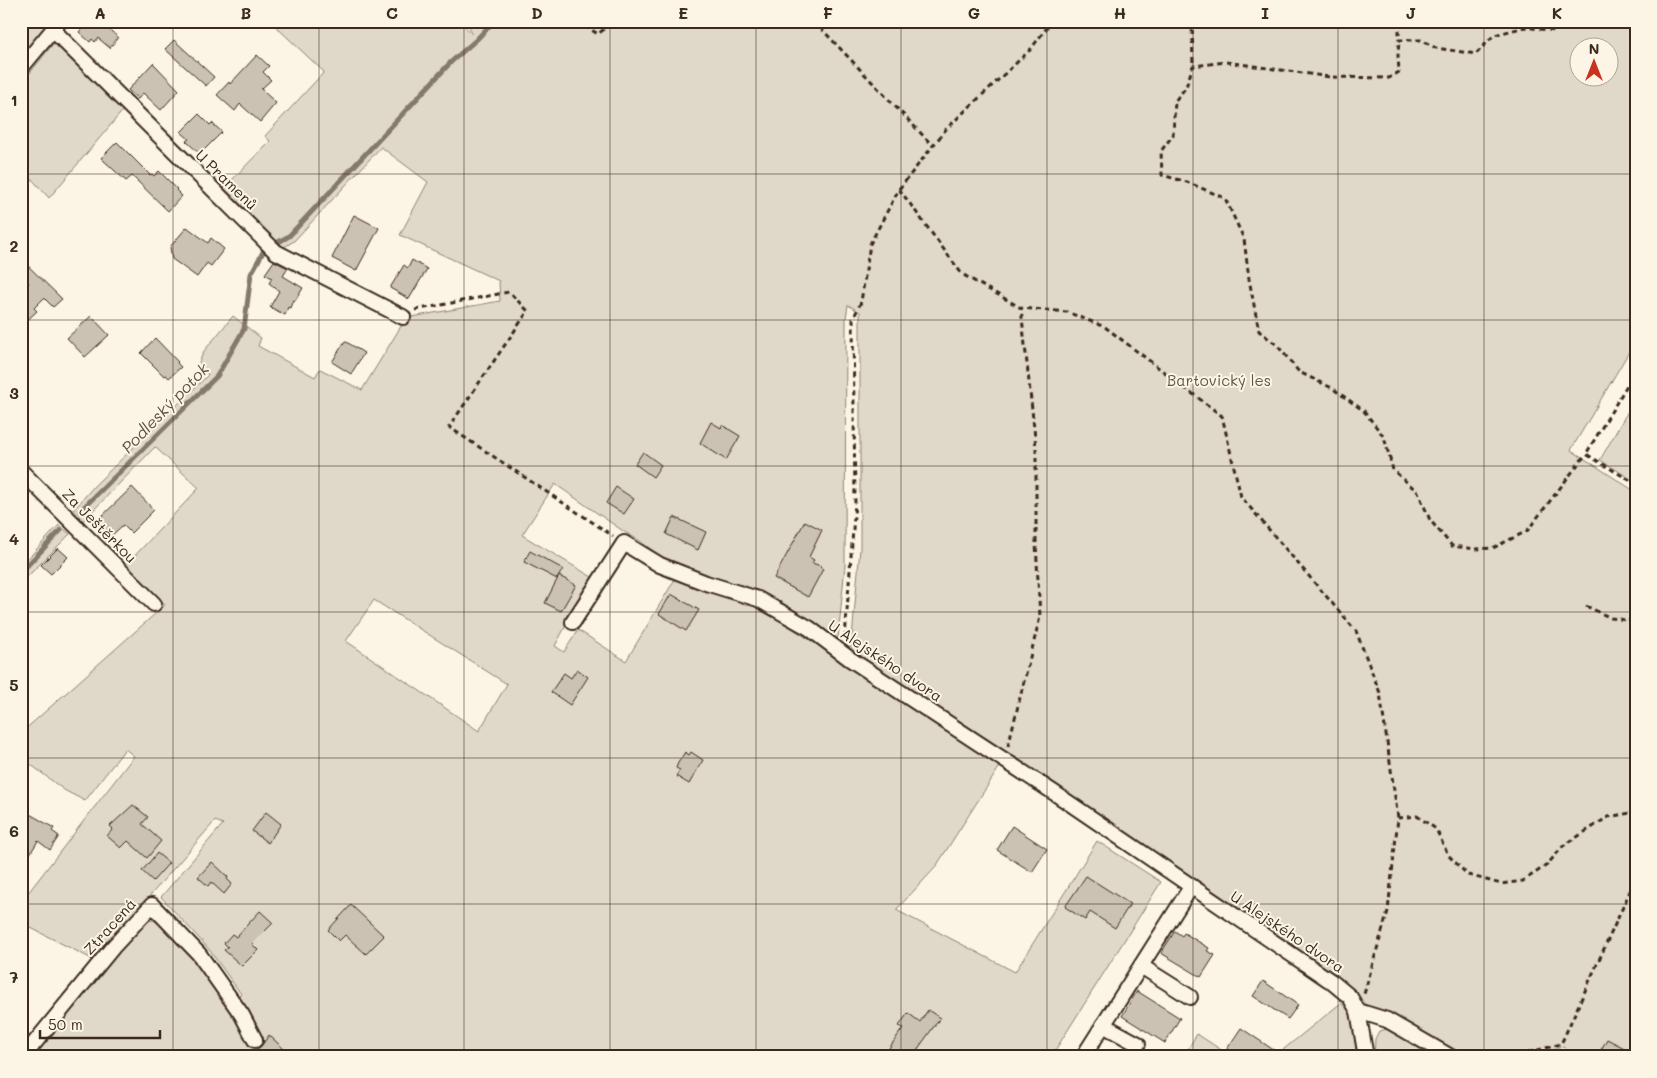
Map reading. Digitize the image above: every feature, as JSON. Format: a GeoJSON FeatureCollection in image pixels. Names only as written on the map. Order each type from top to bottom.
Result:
{"type":"FeatureCollection","features":[{"type":"Feature","properties":{"kind":"street"},"geometry":{"type":"LineString","coordinates":[[21,68],[57,26]]}},
{"type":"Feature","properties":{"kind":"street","name":"U Pramenů"},"geometry":{"type":"LineString","coordinates":[[57,26],[160,138],[276,252],[399,315]]}},
{"type":"Feature","properties":{"kind":"street","name":"Za Ještěrkou"},"geometry":{"type":"LineString","coordinates":[[21,471],[154,604]]}},
{"type":"Feature","properties":{"kind":"street"},"geometry":{"type":"LineString","coordinates":[[573,622],[624,543]]}},
{"type":"Feature","properties":{"kind":"street","name":"U Alejského dvora"},"geometry":{"type":"LineString","coordinates":[[624,543],[660,565],[706,583],[758,598],[809,628],[850,659],[1150,857],[1191,887],[1332,982],[1350,997],[1358,1011],[1366,1057]]}},
{"type":"Feature","properties":{"kind":"street"},"geometry":{"type":"LineString","coordinates":[[1083,1057],[1191,887]]}},
{"type":"Feature","properties":{"kind":"street","name":"Ztracená"},"geometry":{"type":"LineString","coordinates":[[23,1057],[113,946],[152,904],[199,954],[242,1015],[255,1040]]}},
{"type":"Feature","properties":{"kind":"street"},"geometry":{"type":"LineString","coordinates":[[1141,966],[1190,997]]}},
{"type":"Feature","properties":{"kind":"street"},"geometry":{"type":"LineString","coordinates":[[1358,1011],[1387,1020],[1451,1057]]}},
{"type":"Feature","properties":{"kind":"street"},"geometry":{"type":"LineString","coordinates":[[1104,1025],[1138,1044]]}},
{"type":"Feature","properties":{"kind":"path"},"geometry":{"type":"LineString","coordinates":[[577,21],[598,34],[614,21]]}},
{"type":"Feature","properties":{"kind":"path"},"geometry":{"type":"LineString","coordinates":[[814,21],[932,146]]}},
{"type":"Feature","properties":{"kind":"path"},"geometry":{"type":"LineString","coordinates":[[850,659],[842,652],[846,638],[855,502],[853,319],[861,302],[870,244],[899,188],[932,146],[947,128],[1030,50],[1052,21]]}},
{"type":"Feature","properties":{"kind":"path"},"geometry":{"type":"LineString","coordinates":[[1192,21],[1194,66],[1186,87],[1175,101],[1173,135],[1161,151],[1162,175],[1187,182],[1226,198],[1244,239],[1249,279],[1259,331],[1277,345],[1299,372],[1332,388],[1364,411],[1384,437],[1393,470],[1418,492],[1430,520],[1452,546],[1476,549],[1493,548],[1527,531],[1586,454],[1636,370]]}},
{"type":"Feature","properties":{"kind":"path"},"geometry":{"type":"LineString","coordinates":[[1194,66],[1226,62],[1330,77],[1389,78],[1399,72],[1399,21]]}},
{"type":"Feature","properties":{"kind":"path"},"geometry":{"type":"LineString","coordinates":[[1399,40],[1421,40],[1436,48],[1476,54],[1494,35],[1525,27],[1555,31],[1568,21]]}},
{"type":"Feature","properties":{"kind":"path"},"geometry":{"type":"LineString","coordinates":[[899,188],[962,274],[1021,308],[1067,312],[1105,326],[1222,416],[1241,497],[1356,632],[1380,693],[1398,818],[1388,911],[1358,1011]]}},
{"type":"Feature","properties":{"kind":"path"},"geometry":{"type":"LineString","coordinates":[[399,315],[509,292],[528,311],[449,427],[624,543]]}},
{"type":"Feature","properties":{"kind":"path"},"geometry":{"type":"LineString","coordinates":[[1004,760],[1040,617],[1036,543],[1036,448],[1021,308]]}},
{"type":"Feature","properties":{"kind":"path"},"geometry":{"type":"LineString","coordinates":[[1586,454],[1636,484]]}},
{"type":"Feature","properties":{"kind":"path"},"geometry":{"type":"LineString","coordinates":[[1586,606],[1611,618],[1635,621],[1636,626]]}},
{"type":"Feature","properties":{"kind":"path"},"geometry":{"type":"LineString","coordinates":[[1398,818],[1417,816],[1436,829],[1448,854],[1468,875],[1501,884],[1522,881],[1547,865],[1564,846],[1608,817],[1636,812]]}},
{"type":"Feature","properties":{"kind":"path"},"geometry":{"type":"LineString","coordinates":[[1511,1057],[1561,1044],[1636,878]]}},
{"type":"Feature","properties":{"kind":"green space"},"geometry":{"type":"Polygon","coordinates":[[[21,21],[52,21],[21,58],[21,21]]]}},
{"type":"Feature","properties":{"kind":"green space","name":"Bartovický les"},"geometry":{"type":"Polygon","coordinates":[[[270,21],[460,21],[472,34],[467,21],[1636,21],[1636,340],[1571,450],[1636,492],[1636,1057],[1566,1057],[1564,1047],[1523,1057],[1463,1057],[1377,1009],[1358,1011],[1350,997],[1004,760],[935,868],[896,910],[1015,972],[1097,841],[1161,882],[1051,1057],[29,1057],[143,922],[153,920],[166,927],[188,946],[231,1006],[241,994],[208,948],[161,897],[223,824],[215,821],[94,960],[21,923],[21,902],[134,756],[125,749],[85,801],[64,790],[21,757],[21,733],[165,605],[124,567],[199,488],[155,447],[79,525],[69,515],[95,485],[208,375],[199,362],[204,351],[233,316],[261,338],[258,346],[315,377],[320,369],[362,390],[406,318],[500,301],[499,281],[400,235],[428,182],[381,147],[294,241],[281,249],[223,189],[270,141],[265,136],[324,72],[270,21]],[[848,305],[846,318],[845,565],[838,639],[775,598],[743,585],[731,584],[671,565],[640,541],[555,484],[522,535],[592,577],[555,646],[564,652],[578,630],[626,661],[675,579],[718,595],[730,595],[748,600],[846,663],[850,659],[860,549],[860,312],[848,305]],[[374,600],[346,641],[479,731],[507,684],[374,600]]]}},
{"type":"Feature","properties":{"kind":"green space"},"geometry":{"type":"Polygon","coordinates":[[[57,39],[125,108],[49,198],[21,167],[21,84],[57,39]]]}},
{"type":"Feature","properties":{"kind":"green space"},"geometry":{"type":"Polygon","coordinates":[[[1636,397],[1636,482],[1600,460],[1636,397]]]}},
{"type":"Feature","properties":{"kind":"green space"},"geometry":{"type":"Polygon","coordinates":[[[59,525],[70,534],[21,583],[21,566],[59,525]]]}},
{"type":"Feature","properties":{"kind":"green space"},"geometry":{"type":"Polygon","coordinates":[[[1341,1003],[1351,1012],[1357,1057],[1276,1057],[1279,1053],[1341,1003]]]}},
{"type":"Feature","properties":{"kind":"green space"},"geometry":{"type":"Polygon","coordinates":[[[1387,1029],[1435,1057],[1374,1057],[1375,1039],[1379,1031],[1387,1029]]]}},
{"type":"Feature","properties":{"kind":"green space"},"geometry":{"type":"Polygon","coordinates":[[[1197,1034],[1232,1057],[1183,1057],[1197,1034]]]}},
{"type":"Feature","properties":{"kind":"building"},"geometry":{"type":"Polygon","coordinates":[[[88,21],[99,21],[118,37],[110,48],[98,38],[95,42],[92,39],[90,42],[79,32],[88,21]]]}},
{"type":"Feature","properties":{"kind":"building"},"geometry":{"type":"Polygon","coordinates":[[[174,40],[214,77],[206,86],[165,49],[174,40]]]}},
{"type":"Feature","properties":{"kind":"building"},"geometry":{"type":"Polygon","coordinates":[[[257,55],[269,66],[263,72],[271,80],[261,89],[276,103],[260,122],[240,104],[235,111],[217,95],[257,55]]]}},
{"type":"Feature","properties":{"kind":"building"},"geometry":{"type":"Polygon","coordinates":[[[153,63],[179,90],[161,110],[143,93],[138,99],[128,90],[153,63]]]}},
{"type":"Feature","properties":{"kind":"building"},"geometry":{"type":"Polygon","coordinates":[[[199,114],[210,125],[212,123],[222,132],[200,154],[186,141],[189,139],[181,132],[199,114]]]}},
{"type":"Feature","properties":{"kind":"building"},"geometry":{"type":"Polygon","coordinates":[[[117,142],[150,175],[154,176],[159,171],[177,189],[182,196],[168,211],[132,176],[126,181],[101,158],[117,142]]]}},
{"type":"Feature","properties":{"kind":"building"},"geometry":{"type":"Polygon","coordinates":[[[354,215],[379,228],[356,271],[332,258],[354,215]]]}},
{"type":"Feature","properties":{"kind":"building"},"geometry":{"type":"Polygon","coordinates":[[[187,227],[208,243],[211,238],[224,249],[211,266],[207,263],[197,277],[172,259],[170,247],[187,227]]]}},
{"type":"Feature","properties":{"kind":"building"},"geometry":{"type":"Polygon","coordinates":[[[21,259],[62,299],[53,307],[44,298],[34,308],[37,311],[21,326],[21,291],[29,283],[21,276],[21,259]]]}},
{"type":"Feature","properties":{"kind":"building"},"geometry":{"type":"Polygon","coordinates":[[[412,260],[427,269],[409,299],[390,288],[404,265],[408,268],[412,260]]]}},
{"type":"Feature","properties":{"kind":"building"},"geometry":{"type":"Polygon","coordinates":[[[274,261],[288,268],[283,276],[303,288],[295,301],[293,300],[290,308],[288,307],[285,315],[270,307],[279,291],[269,283],[272,278],[265,274],[274,261]]]}},
{"type":"Feature","properties":{"kind":"building"},"geometry":{"type":"Polygon","coordinates":[[[91,316],[109,335],[85,357],[67,338],[91,316]]]}},
{"type":"Feature","properties":{"kind":"building"},"geometry":{"type":"Polygon","coordinates":[[[155,338],[181,367],[169,378],[166,375],[164,376],[141,353],[155,338]]]}},
{"type":"Feature","properties":{"kind":"building"},"geometry":{"type":"Polygon","coordinates":[[[345,341],[364,353],[351,374],[332,362],[345,341]]]}},
{"type":"Feature","properties":{"kind":"building"},"geometry":{"type":"Polygon","coordinates":[[[711,422],[721,428],[722,425],[740,436],[726,460],[700,443],[711,422]]]}},
{"type":"Feature","properties":{"kind":"building"},"geometry":{"type":"Polygon","coordinates":[[[643,452],[661,465],[653,477],[635,464],[643,452]]]}},
{"type":"Feature","properties":{"kind":"building"},"geometry":{"type":"Polygon","coordinates":[[[132,487],[154,510],[131,533],[123,525],[111,536],[97,521],[132,487]]]}},
{"type":"Feature","properties":{"kind":"building"},"geometry":{"type":"Polygon","coordinates":[[[616,487],[634,499],[624,514],[606,503],[616,487]]]}},
{"type":"Feature","properties":{"kind":"building"},"geometry":{"type":"Polygon","coordinates":[[[674,517],[706,532],[698,550],[666,534],[674,517]]]}},
{"type":"Feature","properties":{"kind":"building"},"geometry":{"type":"Polygon","coordinates":[[[805,521],[822,530],[809,557],[814,560],[812,563],[821,566],[823,569],[808,597],[774,578],[805,521]]]}},
{"type":"Feature","properties":{"kind":"building"},"geometry":{"type":"Polygon","coordinates":[[[58,548],[68,557],[51,574],[41,565],[58,548]]]}},
{"type":"Feature","properties":{"kind":"building"},"geometry":{"type":"Polygon","coordinates":[[[530,551],[563,569],[557,579],[524,562],[530,551]]]}},
{"type":"Feature","properties":{"kind":"building"},"geometry":{"type":"Polygon","coordinates":[[[559,576],[576,585],[561,611],[545,603],[559,576]]]}},
{"type":"Feature","properties":{"kind":"building"},"geometry":{"type":"Polygon","coordinates":[[[671,594],[699,610],[686,631],[659,614],[671,594]]]}},
{"type":"Feature","properties":{"kind":"building"},"geometry":{"type":"Polygon","coordinates":[[[577,669],[588,677],[570,705],[551,692],[564,673],[571,678],[577,669]]]}},
{"type":"Feature","properties":{"kind":"building"},"geometry":{"type":"Polygon","coordinates":[[[685,752],[689,755],[691,752],[703,760],[689,784],[676,776],[680,770],[676,768],[685,752]]]}},
{"type":"Feature","properties":{"kind":"building"},"geometry":{"type":"Polygon","coordinates":[[[133,805],[148,817],[142,824],[161,841],[147,858],[128,841],[121,848],[107,836],[113,829],[110,826],[133,805]]]}},
{"type":"Feature","properties":{"kind":"building"},"geometry":{"type":"Polygon","coordinates":[[[21,809],[54,828],[52,831],[59,836],[50,850],[38,841],[21,868],[21,809]]]}},
{"type":"Feature","properties":{"kind":"building"},"geometry":{"type":"Polygon","coordinates":[[[266,812],[281,824],[268,843],[252,831],[266,812]]]}},
{"type":"Feature","properties":{"kind":"building"},"geometry":{"type":"Polygon","coordinates":[[[1012,826],[1047,849],[1032,872],[997,850],[1012,826]]]}},
{"type":"Feature","properties":{"kind":"building"},"geometry":{"type":"Polygon","coordinates":[[[157,853],[169,863],[153,881],[142,871],[157,853]]]}},
{"type":"Feature","properties":{"kind":"building"},"geometry":{"type":"Polygon","coordinates":[[[212,862],[228,877],[227,879],[232,884],[224,894],[211,882],[208,886],[198,877],[212,862]]]}},
{"type":"Feature","properties":{"kind":"building"},"geometry":{"type":"Polygon","coordinates":[[[1086,876],[1130,904],[1115,928],[1090,912],[1085,920],[1065,907],[1086,876]]]}},
{"type":"Feature","properties":{"kind":"building"},"geometry":{"type":"Polygon","coordinates":[[[351,905],[384,936],[366,954],[345,935],[339,941],[328,930],[351,905]]]}},
{"type":"Feature","properties":{"kind":"building"},"geometry":{"type":"Polygon","coordinates":[[[260,911],[273,923],[252,944],[258,950],[242,966],[224,950],[228,947],[224,943],[232,934],[236,937],[260,911]]]}},
{"type":"Feature","properties":{"kind":"building"},"geometry":{"type":"Polygon","coordinates":[[[1175,931],[1182,936],[1184,933],[1209,948],[1207,951],[1215,955],[1201,977],[1161,953],[1175,931]]]}},
{"type":"Feature","properties":{"kind":"building"},"geometry":{"type":"Polygon","coordinates":[[[1263,981],[1298,1005],[1288,1019],[1253,996],[1263,981]]]}},
{"type":"Feature","properties":{"kind":"building"},"geometry":{"type":"Polygon","coordinates":[[[1137,991],[1180,1018],[1165,1043],[1122,1016],[1137,991]]]}},
{"type":"Feature","properties":{"kind":"building"},"geometry":{"type":"Polygon","coordinates":[[[928,1010],[940,1018],[912,1057],[883,1057],[903,1028],[899,1026],[908,1013],[920,1022],[928,1010]]]}},
{"type":"Feature","properties":{"kind":"building"},"geometry":{"type":"Polygon","coordinates":[[[1241,1028],[1284,1057],[1232,1057],[1225,1052],[1241,1028]]]}},
{"type":"Feature","properties":{"kind":"building"},"geometry":{"type":"Polygon","coordinates":[[[269,1035],[284,1049],[276,1057],[249,1057],[262,1045],[269,1035]]]}},
{"type":"Feature","properties":{"kind":"building"},"geometry":{"type":"Polygon","coordinates":[[[1607,1039],[1636,1054],[1636,1057],[1597,1057],[1607,1039]]]}},
{"type":"Feature","properties":{"kind":"waterway","name":"Podleský potok"},"geometry":{"type":"LineString","coordinates":[[275,244],[289,236],[451,62],[494,21]]}},
{"type":"Feature","properties":{"kind":"waterway","name":"Podleský potok"},"geometry":{"type":"LineString","coordinates":[[80,511],[217,376],[244,329],[251,274],[263,252]]}},
{"type":"Feature","properties":{"kind":"waterway","name":"Podleský potok"},"geometry":{"type":"LineString","coordinates":[[21,572],[61,530]]}}]}
